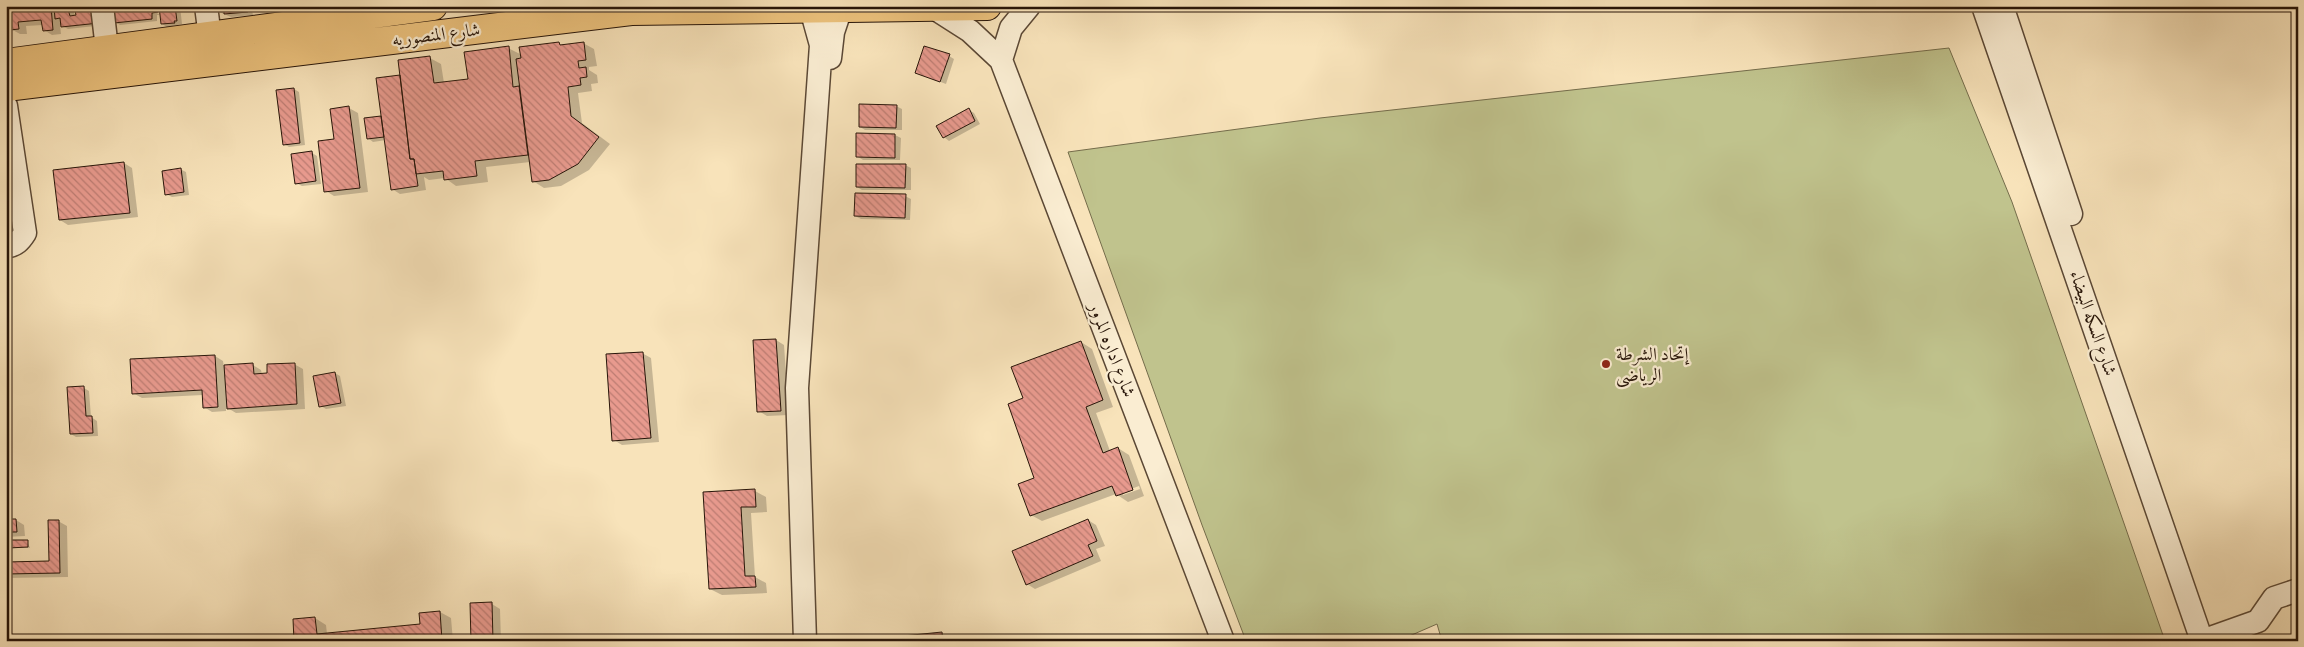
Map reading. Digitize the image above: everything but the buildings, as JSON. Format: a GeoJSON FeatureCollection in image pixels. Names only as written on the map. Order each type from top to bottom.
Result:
{"type":"FeatureCollection","features":[{"type":"Feature","properties":{"kind":"main road","name":"شارع المنصوريه"},"geometry":{"type":"LineString","coordinates":[[6,63],[210,37],[313,15],[433,6]]}},
{"type":"Feature","properties":{"kind":"main road","name":"شارع المنصوريه"},"geometry":{"type":"LineString","coordinates":[[6,87],[631,12],[987,6]]}},
{"type":"Feature","properties":{"kind":"street"},"geometry":{"type":"LineString","coordinates":[[102,6],[107,49]]}},
{"type":"Feature","properties":{"kind":"street"},"geometry":{"type":"LineString","coordinates":[[206,6],[210,37]]}},
{"type":"Feature","properties":{"kind":"street"},"geometry":{"type":"LineString","coordinates":[[1000,60],[1010,28],[1030,6]]}},
{"type":"Feature","properties":{"kind":"street","name":"شارع السكه البيضاء"},"geometry":{"type":"LineString","coordinates":[[1983,6],[2210,640]]}},
{"type":"Feature","properties":{"kind":"street","name":"شارع السكه البيضاء"},"geometry":{"type":"LineString","coordinates":[[2002,6],[2210,640]]}},
{"type":"Feature","properties":{"kind":"street"},"geometry":{"type":"LineString","coordinates":[[799,416],[810,390],[831,44],[841,7]]}},
{"type":"Feature","properties":{"kind":"street"},"geometry":{"type":"LineString","coordinates":[[805,641],[797,388],[821,45],[811,8]]}},
{"type":"Feature","properties":{"kind":"street","name":"شارع اداره المرور"},"geometry":{"type":"LineString","coordinates":[[934,8],[970,31],[1000,60],[1223,641]]}},
{"type":"Feature","properties":{"kind":"street"},"geometry":{"type":"LineString","coordinates":[[313,15],[317,50]]}},
{"type":"Feature","properties":{"kind":"street"},"geometry":{"type":"LineString","coordinates":[[6,106],[25,233],[21,240],[13,246],[6,247]]}},
{"type":"Feature","properties":{"kind":"street"},"geometry":{"type":"LineString","coordinates":[[2210,640],[2258,621],[2274,598],[2298,590]]}},
{"type":"Feature","properties":{"kind":"green space","name":"إتحاد الشرطة الرياضى"},"geometry":{"type":"Polygon","coordinates":[[[1949,48],[2012,202],[2165,641],[1442,641],[1437,624],[1398,641],[1246,641],[1202,525],[1068,152],[1320,118],[1949,48]]]}},
{"type":"Feature","properties":{"kind":"place","name":"إتحاد الشرطة الرياضى"},"geometry":{"type":"Point","coordinates":[1606,364]}}]}
